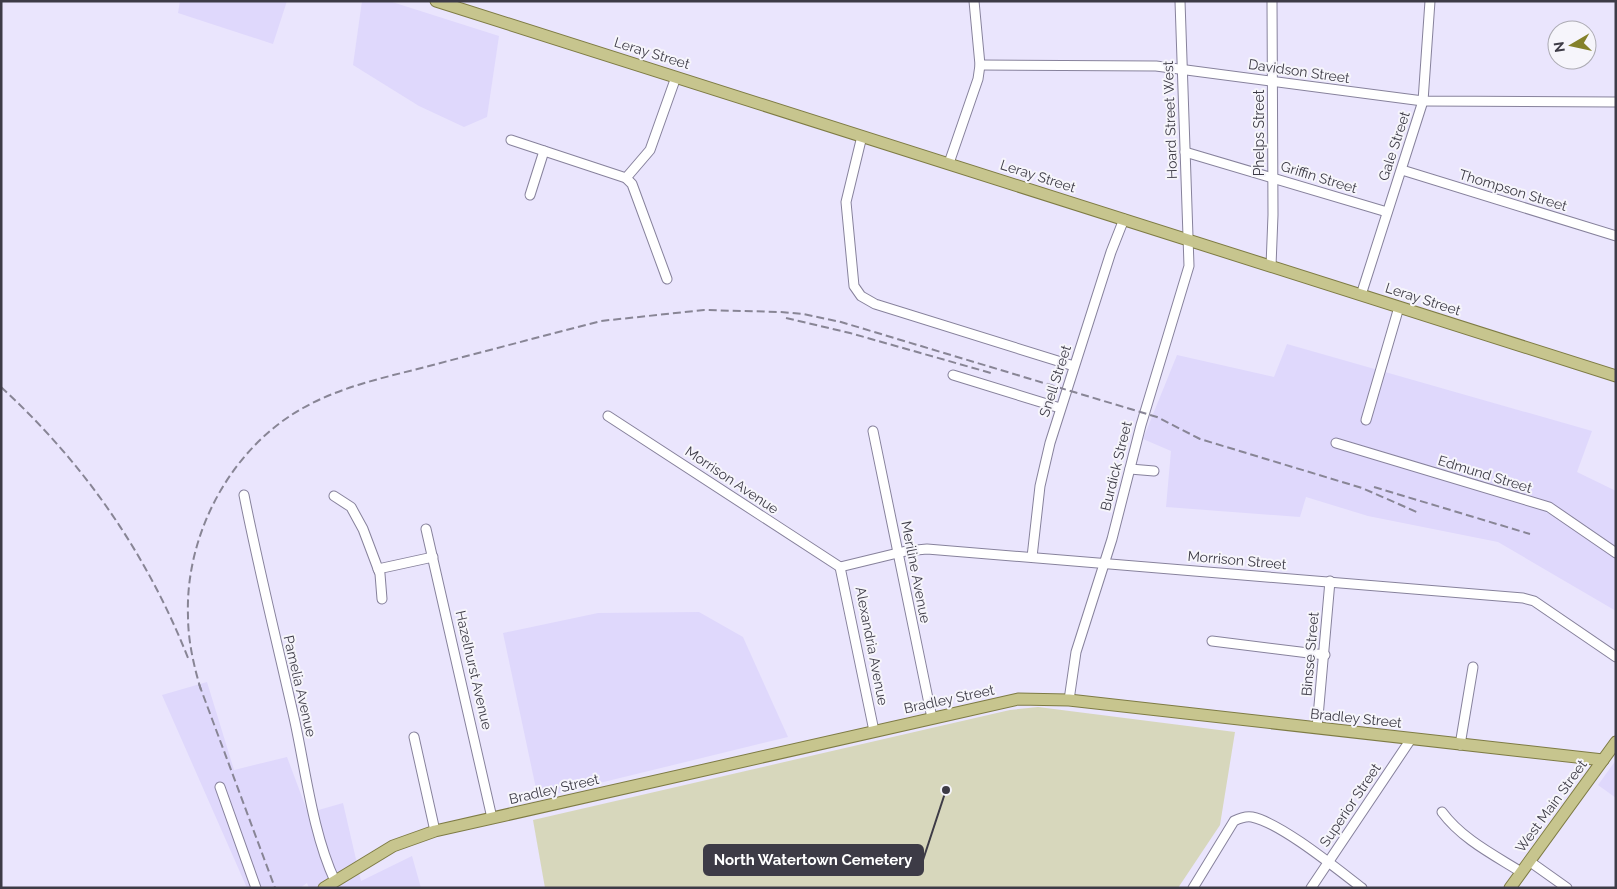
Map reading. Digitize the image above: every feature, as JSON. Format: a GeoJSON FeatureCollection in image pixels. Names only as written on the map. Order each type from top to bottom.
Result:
{"type":"FeatureCollection","features":[{"type":"Feature","properties":{"kind":"main road","name":"Leray Street"},"geometry":{"type":"LineString","coordinates":[[436,1],[451,4],[471,12],[1616,376]]}},
{"type":"Feature","properties":{"kind":"main road","name":"Bradley Street"},"geometry":{"type":"LineString","coordinates":[[324,888],[393,846],[435,831],[1018,700],[1069,700],[1603,760]]}},
{"type":"Feature","properties":{"kind":"main road","name":"West Main Street"},"geometry":{"type":"LineString","coordinates":[[1510,888],[1616,742]]}},
{"type":"Feature","properties":{"kind":"street"},"geometry":{"type":"LineString","coordinates":[[948,163],[978,79],[980,65],[974,1]]}},
{"type":"Feature","properties":{"kind":"street","name":"Hoard Street West"},"geometry":{"type":"LineString","coordinates":[[1180,1],[1188,239]]}},
{"type":"Feature","properties":{"kind":"street","name":"Phelps Street"},"geometry":{"type":"LineString","coordinates":[[1271,266],[1272,1]]}},
{"type":"Feature","properties":{"kind":"street","name":"Gale Street"},"geometry":{"type":"LineString","coordinates":[[1361,295],[1423,100],[1430,1]]}},
{"type":"Feature","properties":{"kind":"street","name":"Davidson Street"},"geometry":{"type":"LineString","coordinates":[[980,65],[1128,65],[1423,100],[1616,102]]}},
{"type":"Feature","properties":{"kind":"street"},"geometry":{"type":"LineString","coordinates":[[626,178],[650,150],[676,77]]}},
{"type":"Feature","properties":{"kind":"street"},"geometry":{"type":"LineString","coordinates":[[862,136],[846,202],[854,286],[861,296],[875,304],[1074,366]]}},
{"type":"Feature","properties":{"kind":"street"},"geometry":{"type":"LineString","coordinates":[[511,140],[626,178],[632,184],[667,280]]}},
{"type":"Feature","properties":{"kind":"street"},"geometry":{"type":"LineString","coordinates":[[530,195],[544,152]]}},
{"type":"Feature","properties":{"kind":"street","name":"Griffin Street"},"geometry":{"type":"LineString","coordinates":[[1185,152],[1387,212]]}},
{"type":"Feature","properties":{"kind":"street","name":"Thompson Street"},"geometry":{"type":"LineString","coordinates":[[1402,170],[1616,236]]}},
{"type":"Feature","properties":{"kind":"street","name":"Snell Street"},"geometry":{"type":"LineString","coordinates":[[1032,557],[1040,486],[1060,408],[1111,252],[1124,219]]}},
{"type":"Feature","properties":{"kind":"street","name":"Burdick Street"},"geometry":{"type":"LineString","coordinates":[[1069,700],[1076,652],[1105,563],[1144,414],[1189,266],[1188,239]]}},
{"type":"Feature","properties":{"kind":"street"},"geometry":{"type":"LineString","coordinates":[[1366,420],[1399,307]]}},
{"type":"Feature","properties":{"kind":"street"},"geometry":{"type":"LineString","coordinates":[[953,376],[1060,408]]}},
{"type":"Feature","properties":{"kind":"street","name":"Morrison Avenue"},"geometry":{"type":"LineString","coordinates":[[608,416],[840,567]]}},
{"type":"Feature","properties":{"kind":"street","name":"Meriline Avenue"},"geometry":{"type":"LineString","coordinates":[[873,431],[932,718]]}},
{"type":"Feature","properties":{"kind":"street","name":"Edmund Street"},"geometry":{"type":"LineString","coordinates":[[1336,443],[1549,507],[1616,553]]}},
{"type":"Feature","properties":{"kind":"street"},"geometry":{"type":"LineString","coordinates":[[1130,469],[1154,471]]}},
{"type":"Feature","properties":{"kind":"street","name":"Pamelia Avenue"},"geometry":{"type":"LineString","coordinates":[[244,495],[259,571],[309,789],[329,868],[335,881]]}},
{"type":"Feature","properties":{"kind":"street"},"geometry":{"type":"LineString","coordinates":[[334,496],[352,507],[355,512],[378,569],[382,599]]}},
{"type":"Feature","properties":{"kind":"street","name":"Hazelhurst Avenue"},"geometry":{"type":"LineString","coordinates":[[426,529],[492,818]]}},
{"type":"Feature","properties":{"kind":"street","name":"Morrison Street"},"geometry":{"type":"LineString","coordinates":[[840,567],[927,549],[1523,598],[1534,601],[1616,657]]}},
{"type":"Feature","properties":{"kind":"street"},"geometry":{"type":"LineString","coordinates":[[378,569],[433,557]]}},
{"type":"Feature","properties":{"kind":"street","name":"Alexandria Avenue"},"geometry":{"type":"LineString","coordinates":[[840,567],[874,731]]}},
{"type":"Feature","properties":{"kind":"street","name":"Binsse Street"},"geometry":{"type":"LineString","coordinates":[[1317,728],[1325,656],[1330,581]]}},
{"type":"Feature","properties":{"kind":"street"},"geometry":{"type":"LineString","coordinates":[[1212,641],[1325,656]]}},
{"type":"Feature","properties":{"kind":"street"},"geometry":{"type":"LineString","coordinates":[[1460,745],[1473,668]]}},
{"type":"Feature","properties":{"kind":"street"},"geometry":{"type":"LineString","coordinates":[[414,736],[435,831]]}},
{"type":"Feature","properties":{"kind":"street","name":"Superior Street"},"geometry":{"type":"LineString","coordinates":[[1311,888],[1411,739]]}},
{"type":"Feature","properties":{"kind":"street"},"geometry":{"type":"LineString","coordinates":[[220,787],[256,888]]}},
{"type":"Feature","properties":{"kind":"street"},"geometry":{"type":"LineString","coordinates":[[1442,812],[1452,825],[1464,835],[1521,872]]}},
{"type":"Feature","properties":{"kind":"street"},"geometry":{"type":"LineString","coordinates":[[1193,888],[1234,821],[1246,817],[1261,820],[1280,829],[1362,888]]}},
{"type":"Feature","properties":{"kind":"street"},"geometry":{"type":"LineString","coordinates":[[1529,861],[1567,888]]}},
{"type":"Feature","properties":{"kind":"shaded area"},"geometry":{"type":"Polygon","coordinates":[[[180,1],[287,1],[273,44],[178,13],[180,1]]]}},
{"type":"Feature","properties":{"kind":"shaded area"},"geometry":{"type":"Polygon","coordinates":[[[362,1],[389,1],[499,36],[487,117],[464,127],[419,106],[353,65],[362,1]]]}},
{"type":"Feature","properties":{"kind":"shaded area"},"geometry":{"type":"Polygon","coordinates":[[[1287,344],[1592,431],[1577,472],[1616,491],[1616,611],[1498,542],[1368,516],[1306,497],[1300,517],[1166,507],[1171,451],[1143,439],[1177,355],[1274,377],[1287,344]]]}},
{"type":"Feature","properties":{"kind":"shaded area"},"geometry":{"type":"Polygon","coordinates":[[[699,612],[743,637],[788,737],[538,798],[503,633],[598,613],[699,612]]]}},
{"type":"Feature","properties":{"kind":"shaded area"},"geometry":{"type":"Polygon","coordinates":[[[207,682],[234,770],[287,757],[308,813],[343,803],[361,881],[412,856],[421,888],[309,888],[307,883],[300,888],[247,888],[162,695],[207,682]]]}},
{"type":"Feature","properties":{"kind":"shaded area"},"geometry":{"type":"Polygon","coordinates":[[[1616,760],[1616,798],[1598,785],[1616,760]]]}},
{"type":"Feature","properties":{"kind":"green space"},"geometry":{"type":"Polygon","coordinates":[[[1038,707],[1235,732],[1220,825],[1178,888],[545,888],[533,820],[1010,710],[1038,707]]]}},
{"type":"Feature","properties":{"kind":"railway"},"geometry":{"type":"LineString","coordinates":[[201,690],[192,654],[188,625],[189,585],[195,555],[204,525],[217,496],[234,470],[254,446],[277,425],[303,408],[349,388],[601,321],[704,310],[781,312],[803,314],[841,322],[1157,417],[1200,439],[1362,488],[1419,513]]}},
{"type":"Feature","properties":{"kind":"railway"},"geometry":{"type":"LineString","coordinates":[[786,318],[850,333],[991,373]]}},
{"type":"Feature","properties":{"kind":"railway"},"geometry":{"type":"LineString","coordinates":[[1,387],[59,447],[110,512],[153,582],[188,658]]}},
{"type":"Feature","properties":{"kind":"railway"},"geometry":{"type":"LineString","coordinates":[[1374,487],[1530,534]]}},
{"type":"Feature","properties":{"kind":"railway"},"geometry":{"type":"LineString","coordinates":[[199,684],[275,888]]}},
{"type":"Feature","properties":{"kind":"place","name":"North Watertown Cemetery"},"geometry":{"type":"Point","coordinates":[946,790]}}]}
